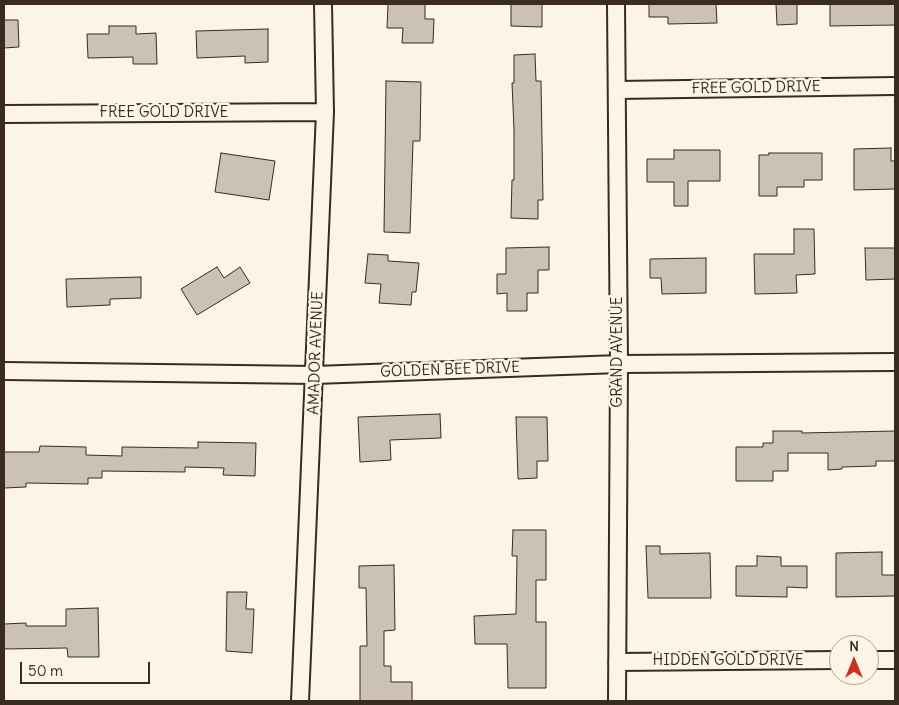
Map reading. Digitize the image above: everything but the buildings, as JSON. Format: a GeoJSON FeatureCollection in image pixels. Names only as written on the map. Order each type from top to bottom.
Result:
{"type":"FeatureCollection","features":[{"type":"Feature","properties":{"kind":"street","name":"AMADOR AVENUE"},"geometry":{"type":"LineString","coordinates":[[300,701],[325,112],[323,4]]}},
{"type":"Feature","properties":{"kind":"street","name":"GRAND AVENUE"},"geometry":{"type":"LineString","coordinates":[[616,4],[619,364],[617,701]]}},
{"type":"Feature","properties":{"kind":"street","name":"FREE GOLD DRIVE"},"geometry":{"type":"LineString","coordinates":[[617,90],[895,86]]}},
{"type":"Feature","properties":{"kind":"street","name":"FREE GOLD DRIVE"},"geometry":{"type":"LineString","coordinates":[[4,114],[325,112]]}},
{"type":"Feature","properties":{"kind":"street","name":"GOLDEN BEE DRIVE"},"geometry":{"type":"LineString","coordinates":[[4,371],[315,375],[619,364],[895,362]]}},
{"type":"Feature","properties":{"kind":"street","name":"HIDDEN GOLD DRIVE"},"geometry":{"type":"LineString","coordinates":[[617,662],[829,660]]}},
{"type":"Feature","properties":{"kind":"street"},"geometry":{"type":"LineString","coordinates":[[879,660],[895,660]]}}]}
